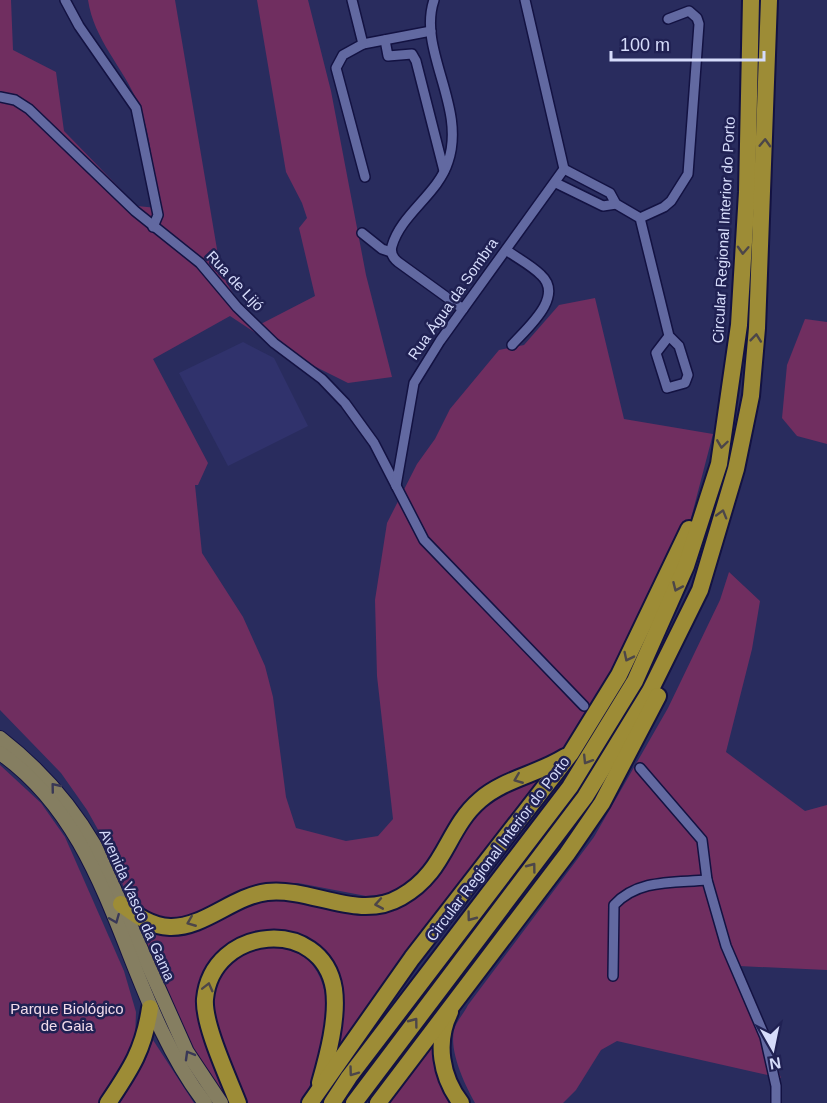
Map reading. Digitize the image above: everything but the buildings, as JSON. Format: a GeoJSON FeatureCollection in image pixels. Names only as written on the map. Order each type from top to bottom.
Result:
{"type":"FeatureCollection","features":[{"type":"Feature","properties":{"kind":"highway","name":"Circular Regional Interior do Porto"},"geometry":{"type":"LineString","coordinates":[[332,1103],[356,1067],[570,786],[635,681],[686,566],[719,464],[739,325],[747,192],[751,0]]}},
{"type":"Feature","properties":{"kind":"highway"},"geometry":{"type":"LineString","coordinates":[[378,1103],[567,854],[602,803],[631,752],[696,616],[700,590],[736,469],[751,396],[758,328],[769,0]]}},
{"type":"Feature","properties":{"kind":"highway"},"geometry":{"type":"LineString","coordinates":[[313,1098],[412,958],[571,753],[619,675],[690,526],[704,513]]}},
{"type":"Feature","properties":{"kind":"highway"},"geometry":{"type":"LineString","coordinates":[[354,1103],[585,797],[650,691],[700,590]]}},
{"type":"Feature","properties":{"kind":"highway"},"geometry":{"type":"LineString","coordinates":[[121,904],[144,920],[169,927],[184,926],[249,897],[268,892],[290,893],[362,906],[382,905],[417,887],[434,870],[460,825],[478,801],[496,788],[549,767],[571,753]]}},
{"type":"Feature","properties":{"kind":"highway"},"geometry":{"type":"LineString","coordinates":[[238,1103],[209,1022],[205,1001],[208,983],[216,967],[227,954],[241,945],[268,938],[303,945],[317,955],[330,976],[334,989],[334,1009],[313,1098]]}},
{"type":"Feature","properties":{"kind":"highway"},"geometry":{"type":"LineString","coordinates":[[458,995],[447,1017],[441,1055],[451,1090],[461,1103]]}},
{"type":"Feature","properties":{"kind":"highway"},"geometry":{"type":"LineString","coordinates":[[108,1103],[131,1070],[142,1047],[150,1008]]}},
{"type":"Feature","properties":{"kind":"main road","name":"Avenida Vasco da Gama"},"geometry":{"type":"LineString","coordinates":[[0,738],[46,777],[65,800],[95,846],[186,1052],[221,1103]]}},
{"type":"Feature","properties":{"kind":"main road","name":"Avenida Vasco da Gama"},"geometry":{"type":"LineString","coordinates":[[0,753],[38,786],[71,827],[86,851],[150,1008],[175,1059],[206,1103]]}},
{"type":"Feature","properties":{"kind":"street"},"geometry":{"type":"LineString","coordinates":[[65,0],[79,26],[136,108],[158,215],[153,227]]}},
{"type":"Feature","properties":{"kind":"street"},"geometry":{"type":"LineString","coordinates":[[352,0],[363,44]]}},
{"type":"Feature","properties":{"kind":"street"},"geometry":{"type":"LineString","coordinates":[[391,252],[394,241],[405,224],[444,171],[453,141],[452,118],[431,31],[430,12],[434,0]]}},
{"type":"Feature","properties":{"kind":"street"},"geometry":{"type":"LineString","coordinates":[[525,0],[564,169],[610,193],[616,204],[640,218],[669,336],[679,346],[688,375],[685,383],[666,388],[656,353],[669,336]]}},
{"type":"Feature","properties":{"kind":"street"},"geometry":{"type":"LineString","coordinates":[[640,218],[664,207],[671,201],[688,174],[699,24],[697,18],[689,11],[668,19]]}},
{"type":"Feature","properties":{"kind":"street"},"geometry":{"type":"LineString","coordinates":[[365,177],[336,68],[343,55],[363,44],[431,31]]}},
{"type":"Feature","properties":{"kind":"street"},"geometry":{"type":"LineString","coordinates":[[385,40],[388,56],[412,54],[416,61],[444,171]]}},
{"type":"Feature","properties":{"kind":"street","name":"Rua de Lijó"},"geometry":{"type":"LineString","coordinates":[[0,97],[15,100],[29,109],[153,227],[200,262],[252,322],[274,343],[322,379],[345,403],[374,443],[396,486]]}},
{"type":"Feature","properties":{"kind":"street","name":"Rua Água da Sombra"},"geometry":{"type":"LineString","coordinates":[[396,486],[414,383],[440,341],[564,169]]}},
{"type":"Feature","properties":{"kind":"street"},"geometry":{"type":"LineString","coordinates":[[556,183],[603,206],[616,204]]}},
{"type":"Feature","properties":{"kind":"street"},"geometry":{"type":"LineString","coordinates":[[363,233],[382,249],[391,252],[398,262],[463,309]]}},
{"type":"Feature","properties":{"kind":"street"},"geometry":{"type":"LineString","coordinates":[[506,250],[542,275],[548,287],[546,303],[512,345]]}},
{"type":"Feature","properties":{"kind":"street"},"geometry":{"type":"LineString","coordinates":[[396,486],[424,540],[584,706]]}},
{"type":"Feature","properties":{"kind":"street"},"geometry":{"type":"LineString","coordinates":[[640,768],[702,840],[706,853],[707,880],[726,946],[765,1037],[776,1086],[776,1103]]}},
{"type":"Feature","properties":{"kind":"street"},"geometry":{"type":"LineString","coordinates":[[613,976],[614,905],[624,894],[650,885],[707,880]]}},
{"type":"Feature","properties":{"kind":"shaded area"},"geometry":{"type":"Polygon","coordinates":[[[243,342],[274,358],[308,426],[228,466],[179,373],[243,342]]]}},
{"type":"Feature","properties":{"kind":"green space"},"geometry":{"type":"Polygon","coordinates":[[[0,0],[11,0],[13,50],[56,72],[64,131],[137,206],[157,208],[151,155],[143,116],[132,90],[96,28],[88,0],[175,0],[221,273],[253,328],[315,296],[299,228],[307,218],[286,172],[257,0],[308,0],[331,91],[366,275],[392,377],[348,383],[278,348],[230,316],[153,359],[208,463],[198,485],[195,485],[202,553],[243,617],[265,666],[273,697],[286,797],[296,828],[346,841],[378,836],[393,819],[377,676],[375,600],[387,523],[417,464],[435,439],[450,409],[499,350],[524,345],[559,305],[595,298],[624,419],[713,434],[689,526],[650,613],[565,755],[492,782],[423,879],[387,894],[366,896],[298,883],[257,884],[189,919],[168,922],[140,908],[126,895],[115,860],[87,810],[61,773],[0,710],[0,0]]]}},
{"type":"Feature","properties":{"kind":"green space"},"geometry":{"type":"Polygon","coordinates":[[[805,319],[827,322],[827,444],[797,436],[782,418],[787,365],[805,319]]]}},
{"type":"Feature","properties":{"kind":"green space"},"geometry":{"type":"Polygon","coordinates":[[[729,572],[760,601],[752,649],[726,752],[805,811],[827,805],[827,970],[739,966],[781,1078],[617,1041],[601,1050],[576,1090],[563,1103],[475,1103],[456,1058],[453,1039],[456,1024],[594,837],[668,708],[720,600],[729,572]]]}},
{"type":"Feature","properties":{"kind":"green space","name":"Parque Biológico de Gaia"},"geometry":{"type":"Polygon","coordinates":[[[0,765],[41,803],[65,837],[124,971],[136,1012],[135,1040],[99,1103],[0,1103],[0,765]]]}},
{"type":"Feature","properties":{"kind":"green space"},"geometry":{"type":"Polygon","coordinates":[[[545,774],[333,1060],[329,965],[262,932],[201,983],[228,1103],[195,1056],[137,927],[138,924],[154,932],[170,935],[187,932],[236,911],[270,901],[306,903],[359,912],[377,913],[394,909],[412,901],[429,886],[463,828],[481,809],[501,795],[545,774]]]}},
{"type":"Feature","properties":{"kind":"green space"},"geometry":{"type":"Polygon","coordinates":[[[266,945],[289,950],[305,957],[319,976],[325,993],[325,1031],[321,1051],[302,1103],[245,1103],[212,1010],[211,998],[214,986],[226,968],[244,954],[266,945]]]}},
{"type":"Feature","properties":{"kind":"green space"},"geometry":{"type":"Polygon","coordinates":[[[438,1034],[457,1103],[386,1103],[438,1034]]]}},
{"type":"Feature","properties":{"kind":"green space"},"geometry":{"type":"Polygon","coordinates":[[[153,1040],[194,1103],[120,1103],[145,1061],[153,1040]]]}}]}
